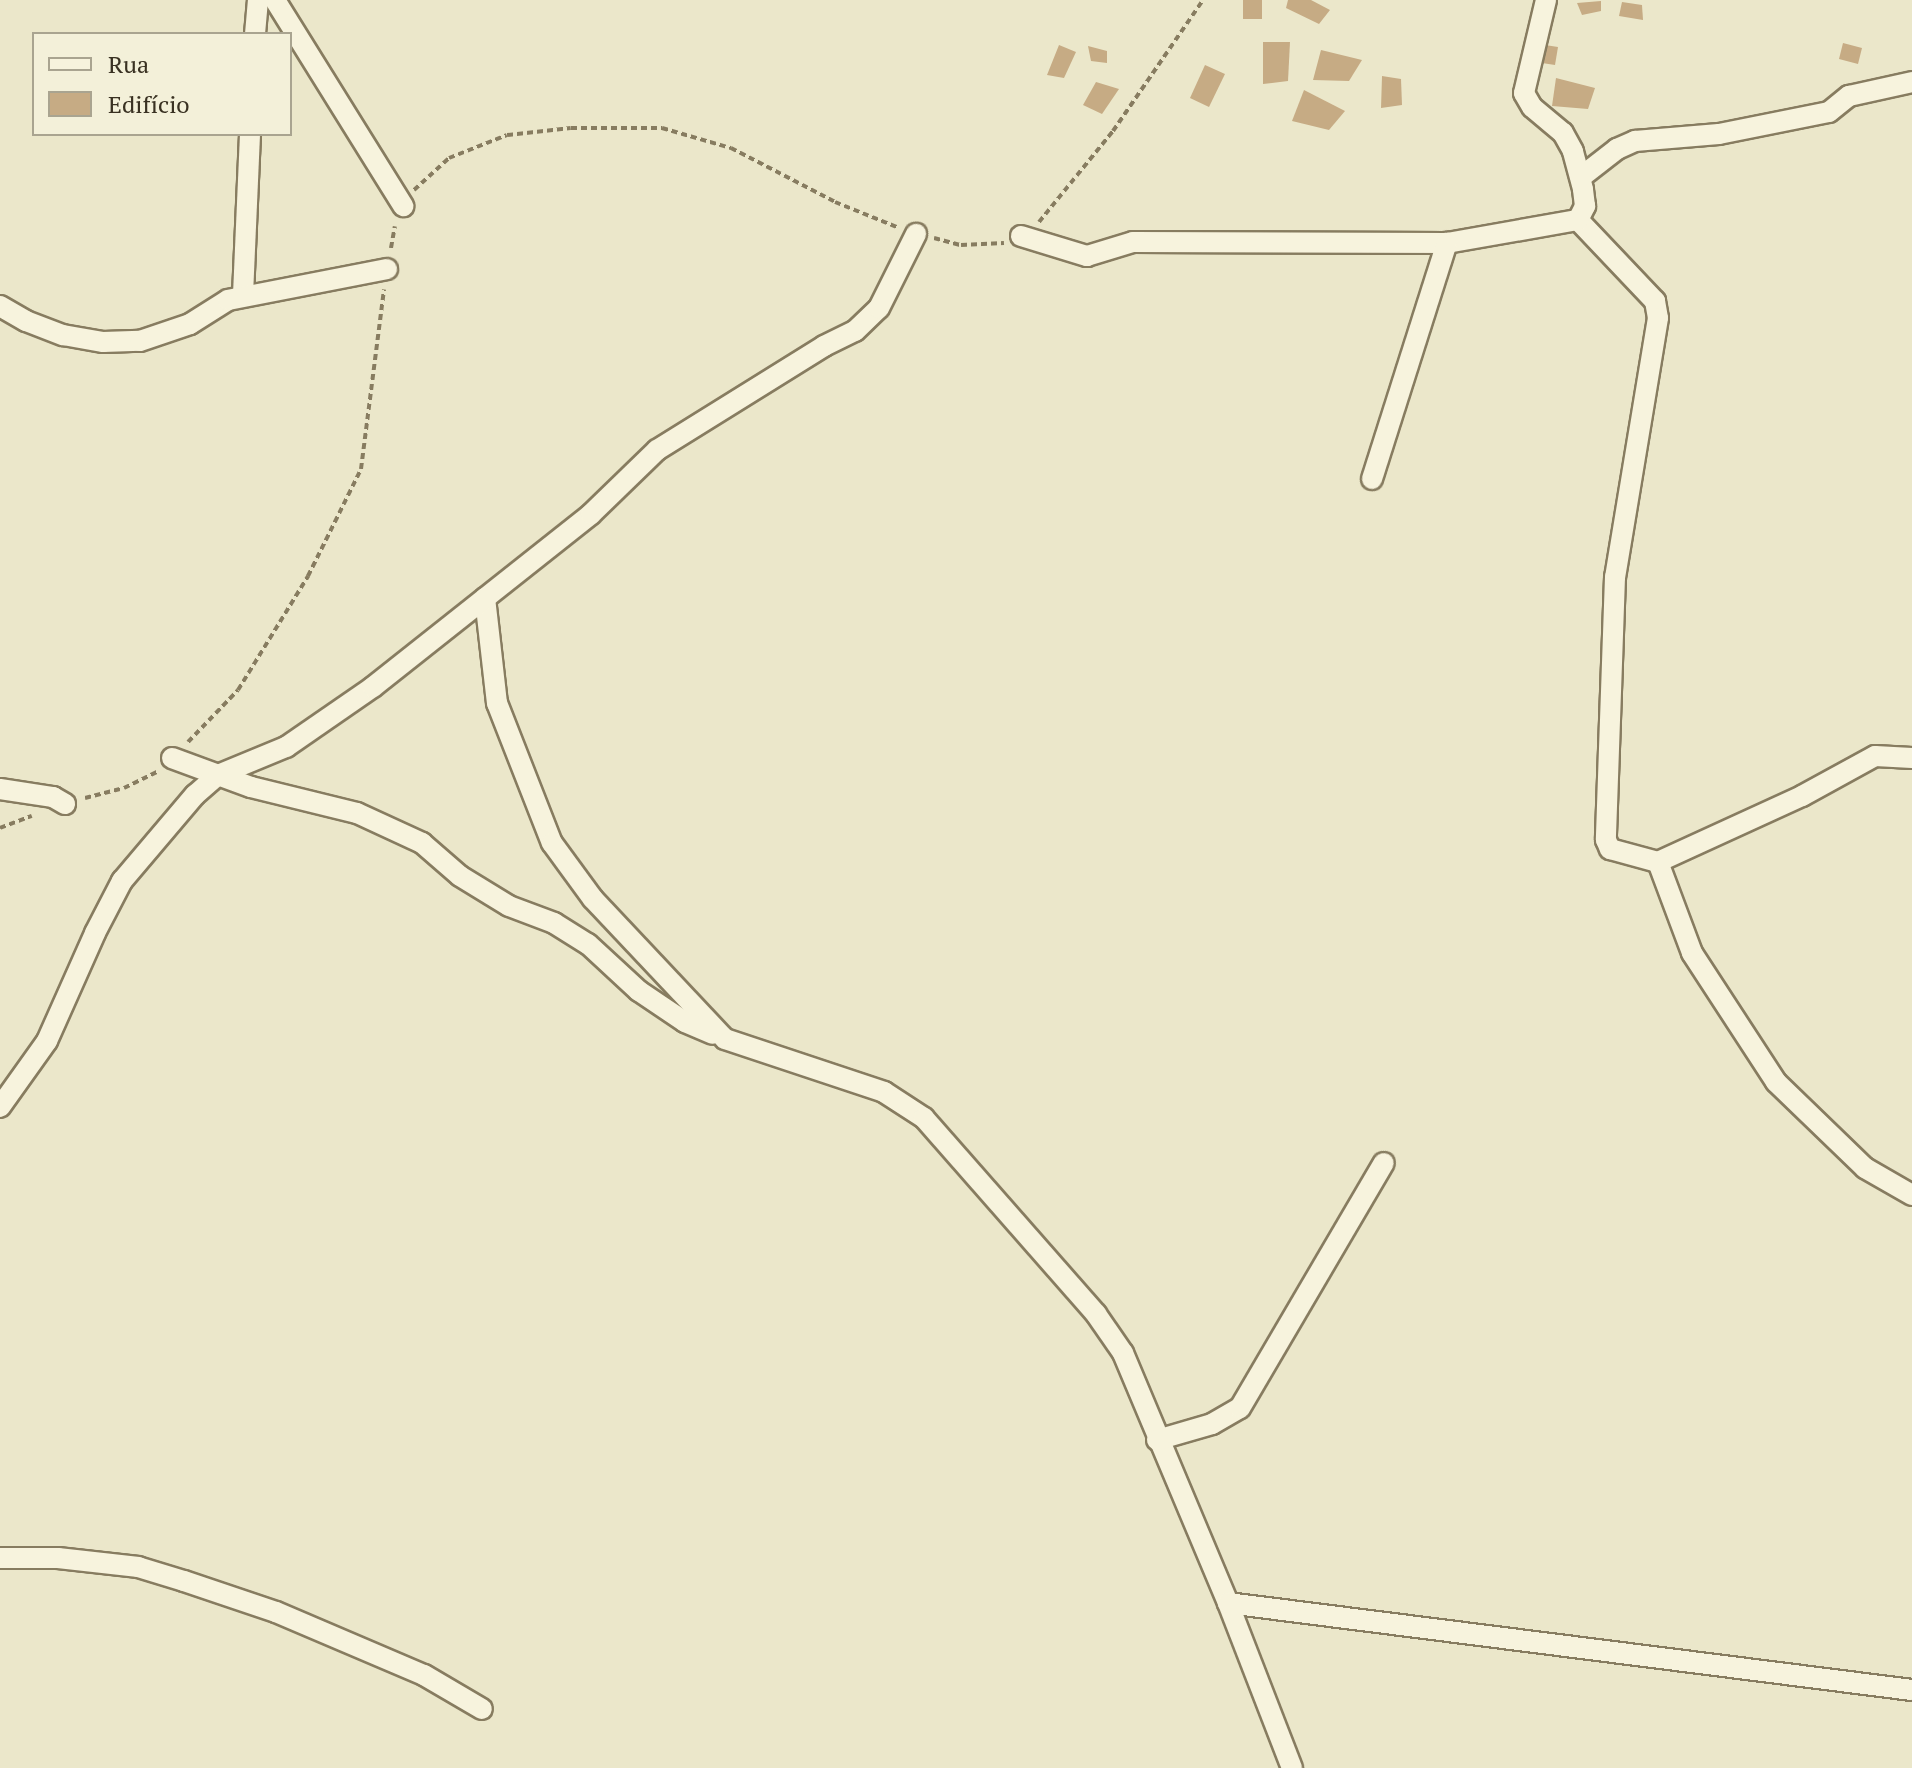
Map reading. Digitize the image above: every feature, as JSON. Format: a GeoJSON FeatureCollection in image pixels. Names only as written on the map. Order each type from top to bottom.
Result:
{"type":"FeatureCollection","features":[{"type":"Feature","properties":{"kind":"street"},"geometry":{"type":"LineString","coordinates":[[255,32],[258,0]]}},
{"type":"Feature","properties":{"kind":"street"},"geometry":{"type":"LineString","coordinates":[[275,0],[403,206]]}},
{"type":"Feature","properties":{"kind":"street"},"geometry":{"type":"LineString","coordinates":[[1546,0],[1524,93],[1532,107],[1563,133],[1581,177],[1585,206],[1578,220]]}},
{"type":"Feature","properties":{"kind":"street"},"geometry":{"type":"LineString","coordinates":[[1581,177],[1617,149],[1635,141],[1719,134],[1829,112],[1849,96],[1912,82]]}},
{"type":"Feature","properties":{"kind":"street"},"geometry":{"type":"LineString","coordinates":[[243,295],[250,136]]}},
{"type":"Feature","properties":{"kind":"street"},"geometry":{"type":"LineString","coordinates":[[1021,236],[1087,256],[1133,242],[1447,243],[1578,220]]}},
{"type":"Feature","properties":{"kind":"street"},"geometry":{"type":"LineString","coordinates":[[1578,220],[1655,301],[1658,318],[1615,577],[1606,840],[1610,849],[1658,862],[1802,796],[1875,756],[1912,758]]}},
{"type":"Feature","properties":{"kind":"street"},"geometry":{"type":"LineString","coordinates":[[0,1107],[47,1041],[122,881],[195,795],[218,775],[286,747],[373,687],[591,514],[657,450],[824,346],[855,331],[873,317],[916,234]]}},
{"type":"Feature","properties":{"kind":"street"},"geometry":{"type":"LineString","coordinates":[[1372,479],[1447,243]]}},
{"type":"Feature","properties":{"kind":"street"},"geometry":{"type":"LineString","coordinates":[[0,306],[26,321],[63,335],[103,342],[140,341],[190,324],[228,300],[243,295],[387,269]]}},
{"type":"Feature","properties":{"kind":"street"},"geometry":{"type":"LineString","coordinates":[[485,598],[497,703],[552,843],[593,899],[725,1039]]}},
{"type":"Feature","properties":{"kind":"street"},"geometry":{"type":"LineString","coordinates":[[172,758],[251,787],[357,813],[422,843],[460,876],[509,906],[554,923],[588,944],[651,999],[685,1022],[725,1039],[884,1092],[924,1118],[1096,1314],[1123,1353],[1228,1603],[1292,1768]]}},
{"type":"Feature","properties":{"kind":"street"},"geometry":{"type":"LineString","coordinates":[[0,789],[53,797],[65,804]]}},
{"type":"Feature","properties":{"kind":"street"},"geometry":{"type":"LineString","coordinates":[[1658,862],[1692,953],[1776,1082],[1865,1168],[1912,1195]]}},
{"type":"Feature","properties":{"kind":"street"},"geometry":{"type":"LineString","coordinates":[[1157,1440],[1212,1424],[1240,1408],[1384,1163]]}},
{"type":"Feature","properties":{"kind":"street"},"geometry":{"type":"LineString","coordinates":[[0,1558],[58,1558],[138,1567],[184,1581],[276,1612],[424,1675],[482,1709]]}},
{"type":"Feature","properties":{"kind":"street"},"geometry":{"type":"LineString","coordinates":[[1228,1603],[1912,1690]]}},
{"type":"Feature","properties":{"kind":"path"},"geometry":{"type":"LineString","coordinates":[[0,828],[65,804],[124,788],[160,770],[238,690],[308,576],[361,469],[374,349],[394,228],[403,206],[415,189],[449,158],[507,135],[571,128],[662,128],[731,148],[835,202],[916,234],[984,246],[1021,236],[1044,218],[1085,168],[1203,0]]}},
{"type":"Feature","properties":{"kind":"building"},"geometry":{"type":"Polygon","coordinates":[[[1243,0],[1262,0],[1262,19],[1243,19],[1243,0]]]}},
{"type":"Feature","properties":{"kind":"building"},"geometry":{"type":"Polygon","coordinates":[[[1288,0],[1311,0],[1330,10],[1319,24],[1286,8],[1288,0]]]}},
{"type":"Feature","properties":{"kind":"building"},"geometry":{"type":"Polygon","coordinates":[[[1601,1],[1601,11],[1582,15],[1577,3],[1601,1]]]}},
{"type":"Feature","properties":{"kind":"building"},"geometry":{"type":"Polygon","coordinates":[[[1622,2],[1642,5],[1643,20],[1619,16],[1622,2]]]}},
{"type":"Feature","properties":{"kind":"building"},"geometry":{"type":"Polygon","coordinates":[[[1263,42],[1290,42],[1288,81],[1263,84],[1263,42]]]}},
{"type":"Feature","properties":{"kind":"building"},"geometry":{"type":"Polygon","coordinates":[[[1843,43],[1862,48],[1858,64],[1839,59],[1843,43]]]}},
{"type":"Feature","properties":{"kind":"building"},"geometry":{"type":"Polygon","coordinates":[[[1059,45],[1076,52],[1064,78],[1047,75],[1059,45]]]}},
{"type":"Feature","properties":{"kind":"building"},"geometry":{"type":"Polygon","coordinates":[[[1545,45],[1558,47],[1555,65],[1542,63],[1545,45]]]}},
{"type":"Feature","properties":{"kind":"building"},"geometry":{"type":"Polygon","coordinates":[[[1088,46],[1107,51],[1107,63],[1091,61],[1088,46]]]}},
{"type":"Feature","properties":{"kind":"building"},"geometry":{"type":"Polygon","coordinates":[[[1321,50],[1362,60],[1349,81],[1313,80],[1321,50]]]}},
{"type":"Feature","properties":{"kind":"building"},"geometry":{"type":"Polygon","coordinates":[[[1205,65],[1225,74],[1209,107],[1190,98],[1205,65]]]}},
{"type":"Feature","properties":{"kind":"building"},"geometry":{"type":"Polygon","coordinates":[[[1382,76],[1401,79],[1402,105],[1381,108],[1382,76]]]}},
{"type":"Feature","properties":{"kind":"building"},"geometry":{"type":"Polygon","coordinates":[[[1556,78],[1595,88],[1588,109],[1552,106],[1556,78]]]}},
{"type":"Feature","properties":{"kind":"building"},"geometry":{"type":"Polygon","coordinates":[[[1096,82],[1119,89],[1102,114],[1083,105],[1096,82]]]}},
{"type":"Feature","properties":{"kind":"building"},"geometry":{"type":"Polygon","coordinates":[[[1304,90],[1345,111],[1329,130],[1292,121],[1304,90]]]}}]}
